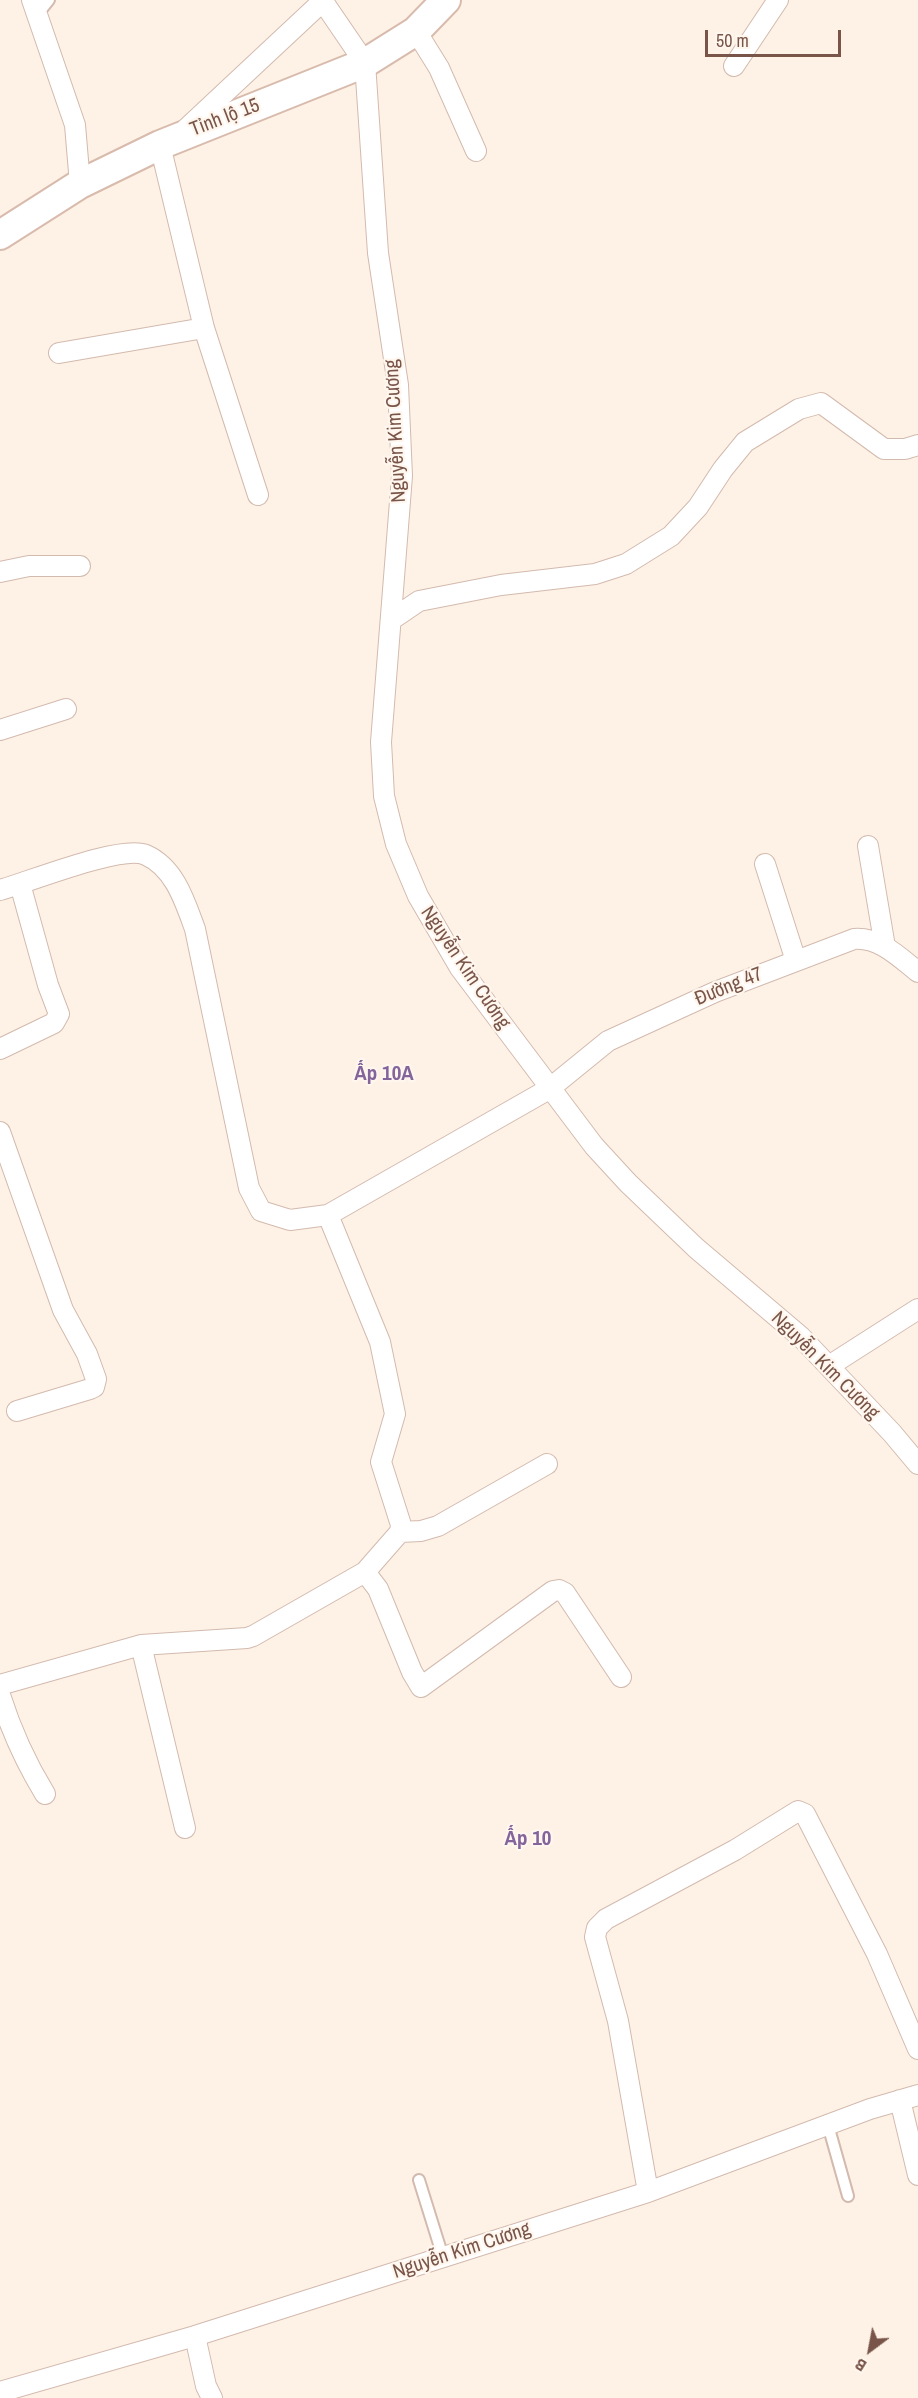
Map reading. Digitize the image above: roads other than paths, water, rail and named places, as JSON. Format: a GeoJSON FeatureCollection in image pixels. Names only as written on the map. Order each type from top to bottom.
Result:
{"type":"FeatureCollection","features":[{"type":"Feature","properties":{"kind":"main road","name":"Tỉnh lộ 15"},"geometry":{"type":"LineString","coordinates":[[0,235],[80,184],[170,140],[365,63],[431,16]]}},
{"type":"Feature","properties":{"kind":"street"},"geometry":{"type":"LineString","coordinates":[[464,0],[431,16],[439,68],[476,152]]}},
{"type":"Feature","properties":{"kind":"street"},"geometry":{"type":"LineString","coordinates":[[734,66],[778,0]]}},
{"type":"Feature","properties":{"kind":"street"},"geometry":{"type":"LineString","coordinates":[[258,495],[204,328],[170,140],[323,1],[365,63]]}},
{"type":"Feature","properties":{"kind":"street"},"geometry":{"type":"LineString","coordinates":[[39,5],[75,125],[80,184]]}},
{"type":"Feature","properties":{"kind":"street","name":"Nguyễn Kim Cương"},"geometry":{"type":"LineString","coordinates":[[365,63],[378,253],[398,385],[402,476],[381,742],[384,796],[396,844],[417,896],[460,968],[594,1146],[628,1183],[696,1248],[801,1336],[918,1464]]}},
{"type":"Feature","properties":{"kind":"street"},"geometry":{"type":"LineString","coordinates":[[58,353],[204,328]]}},
{"type":"Feature","properties":{"kind":"street"},"geometry":{"type":"LineString","coordinates":[[391,620],[419,601],[501,585],[595,574],[626,564],[671,536],[698,507],[723,469],[745,442],[799,409],[821,403],[884,449],[905,449],[918,445]]}},
{"type":"Feature","properties":{"kind":"street"},"geometry":{"type":"LineString","coordinates":[[0,572],[29,566],[80,566]]}},
{"type":"Feature","properties":{"kind":"street"},"geometry":{"type":"LineString","coordinates":[[0,730],[66,709]]}},
{"type":"Feature","properties":{"kind":"street"},"geometry":{"type":"LineString","coordinates":[[868,846],[885,947]]}},
{"type":"Feature","properties":{"kind":"street"},"geometry":{"type":"LineString","coordinates":[[0,890],[123,853],[144,853],[162,865],[182,891],[195,929],[249,1188],[261,1211],[290,1220],[328,1215],[380,1342],[396,1414],[381,1462],[401,1525],[400,1532],[365,1572],[247,1638],[141,1645],[0,1685]]}},
{"type":"Feature","properties":{"kind":"street"},"geometry":{"type":"LineString","coordinates":[[765,864],[796,961]]}},
{"type":"Feature","properties":{"kind":"street"},"geometry":{"type":"LineString","coordinates":[[0,1049],[54,1023],[59,1014],[48,985],[20,884]]}},
{"type":"Feature","properties":{"kind":"street","name":"Đường 47"},"geometry":{"type":"LineString","coordinates":[[328,1215],[549,1089],[608,1041],[715,992],[854,939],[866,938],[885,947],[918,972]]}},
{"type":"Feature","properties":{"kind":"street"},"geometry":{"type":"LineString","coordinates":[[0,1132],[63,1310],[87,1354],[96,1379],[94,1387],[90,1389],[16,1411]]}},
{"type":"Feature","properties":{"kind":"street"},"geometry":{"type":"LineString","coordinates":[[829,1366],[918,1309]]}},
{"type":"Feature","properties":{"kind":"street"},"geometry":{"type":"LineString","coordinates":[[400,1532],[421,1531],[438,1526],[547,1464]]}},
{"type":"Feature","properties":{"kind":"street"},"geometry":{"type":"LineString","coordinates":[[365,1572],[378,1589],[412,1672],[421,1687],[553,1591],[559,1590],[565,1593],[621,1677]]}},
{"type":"Feature","properties":{"kind":"street"},"geometry":{"type":"LineString","coordinates":[[141,1645],[185,1828]]}},
{"type":"Feature","properties":{"kind":"street"},"geometry":{"type":"LineString","coordinates":[[0,1695],[8,1721],[31,1771],[45,1794]]}},
{"type":"Feature","properties":{"kind":"street"},"geometry":{"type":"LineString","coordinates":[[648,2192],[618,2020],[595,1937],[597,1928],[606,1919],[735,1850],[798,1811],[805,1814],[877,1954],[918,2049]]}},
{"type":"Feature","properties":{"kind":"street"},"geometry":{"type":"LineString","coordinates":[[909,2098],[918,2175]]}},
{"type":"Feature","properties":{"kind":"street","name":"Nguyễn Kim Cương"},"geometry":{"type":"LineString","coordinates":[[0,2392],[195,2336],[648,2192],[828,2125],[909,2098]]}},
{"type":"Feature","properties":{"kind":"street"},"geometry":{"type":"LineString","coordinates":[[195,2336],[206,2386],[212,2398]]}},
{"type":"Feature","properties":{"kind":"lane"},"geometry":{"type":"LineString","coordinates":[[828,2125],[848,2196]]}},
{"type":"Feature","properties":{"kind":"lane"},"geometry":{"type":"LineString","coordinates":[[419,2180],[443,2257]]}},
{"type":"Feature","properties":{"kind":"district","name":"Ấp 10A"},"geometry":{"type":"Point","coordinates":[384,1074]}},
{"type":"Feature","properties":{"kind":"district","name":"Ấp 10"},"geometry":{"type":"Point","coordinates":[528,1839]}}]}
